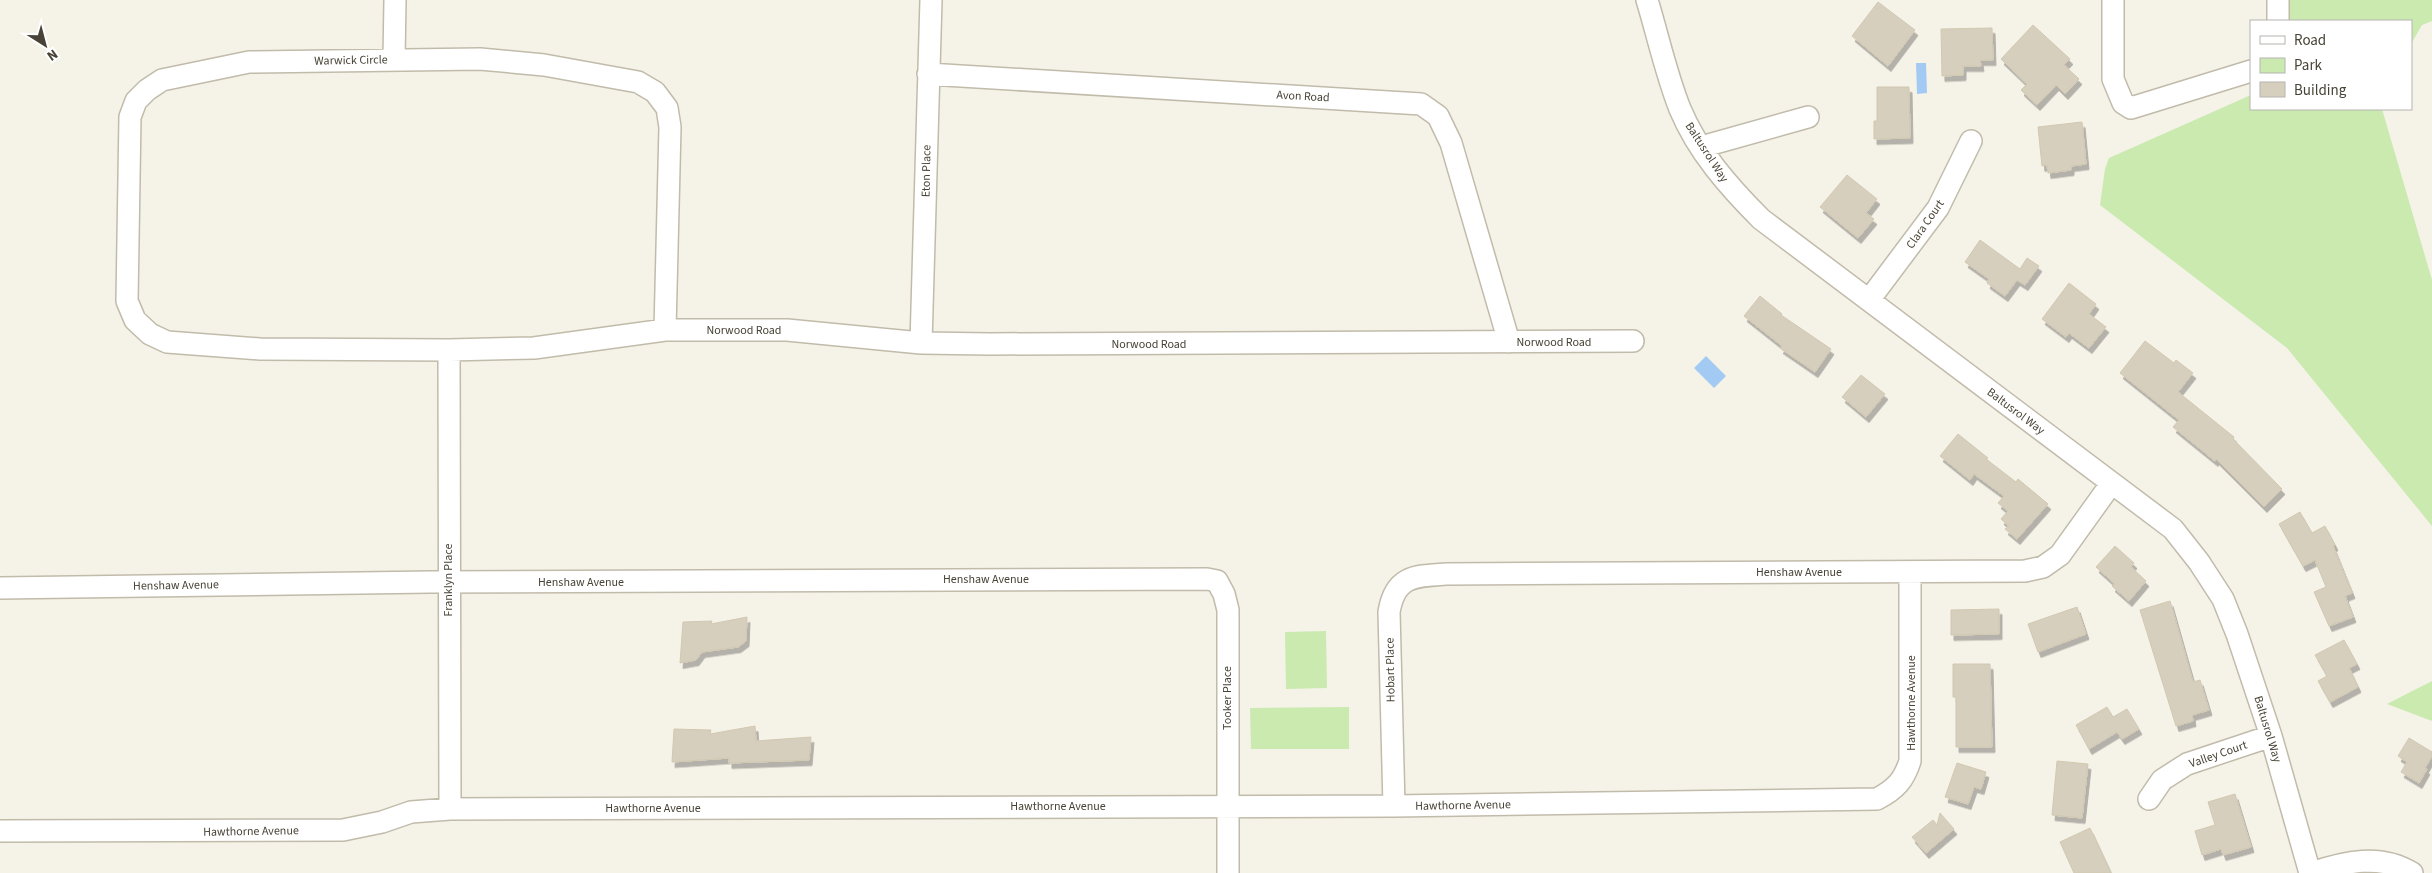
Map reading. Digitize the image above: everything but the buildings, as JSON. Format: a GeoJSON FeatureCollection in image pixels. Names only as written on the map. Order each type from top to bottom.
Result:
{"type":"FeatureCollection","features":[{"type":"Feature","properties":{"kind":"street"},"geometry":{"type":"LineString","coordinates":[[394,59],[395,0]]}},
{"type":"Feature","properties":{"kind":"street","name":"Eton Place"},"geometry":{"type":"LineString","coordinates":[[922,343],[931,0]]}},
{"type":"Feature","properties":{"kind":"street","name":"Baltusrol Way"},"geometry":{"type":"LineString","coordinates":[[1646,0],[1681,110],[1701,147],[1727,185],[1761,219],[2172,529],[2199,562],[2223,599],[2237,634],[2271,736],[2310,873]]}},
{"type":"Feature","properties":{"kind":"street"},"geometry":{"type":"LineString","coordinates":[[2114,0],[2113,79],[2123,103],[2131,108],[2250,71]]}},
{"type":"Feature","properties":{"kind":"street"},"geometry":{"type":"LineString","coordinates":[[2278,0],[2278,20]]}},
{"type":"Feature","properties":{"kind":"street","name":"Warwick Circle"},"geometry":{"type":"LineString","coordinates":[[480,58],[544,65],[638,82],[655,92],[667,108],[670,127],[665,330],[534,348],[449,350],[260,349],[167,342],[150,334],[135,320],[127,301],[130,117],[136,100],[162,80],[249,62],[480,58]]}},
{"type":"Feature","properties":{"kind":"street","name":"Avon Road"},"geometry":{"type":"LineString","coordinates":[[928,74],[1421,104],[1438,116],[1451,143],[1509,342]]}},
{"type":"Feature","properties":{"kind":"street"},"geometry":{"type":"LineString","coordinates":[[1701,147],[1808,117]]}},
{"type":"Feature","properties":{"kind":"street","name":"Clara Court"},"geometry":{"type":"LineString","coordinates":[[1869,300],[1938,208],[1971,142]]}},
{"type":"Feature","properties":{"kind":"street","name":"Norwood Road"},"geometry":{"type":"LineString","coordinates":[[665,330],[787,330],[922,343],[1633,341]]}},
{"type":"Feature","properties":{"kind":"street","name":"Franklyn Place"},"geometry":{"type":"LineString","coordinates":[[449,350],[448,583],[450,809]]}},
{"type":"Feature","properties":{"kind":"street","name":"Henshaw Avenue"},"geometry":{"type":"LineString","coordinates":[[1446,574],[2025,571],[2043,567],[2060,555],[2111,484]]}},
{"type":"Feature","properties":{"kind":"street","name":"Hawthorne Avenue"},"geometry":{"type":"LineString","coordinates":[[0,831],[343,830],[382,822],[411,812],[450,809],[1227,805],[1394,806],[1877,799],[1894,790],[1905,777],[1910,760],[1910,572]]}},
{"type":"Feature","properties":{"kind":"street","name":"Hobart Place"},"geometry":{"type":"LineString","coordinates":[[1394,806],[1389,612],[1392,598],[1402,583],[1416,577],[1446,574]]}},
{"type":"Feature","properties":{"kind":"street","name":"Henshaw Avenue"},"geometry":{"type":"LineString","coordinates":[[0,588],[1161,578]]}},
{"type":"Feature","properties":{"kind":"street","name":"Tooker Place"},"geometry":{"type":"LineString","coordinates":[[1161,578],[1207,578],[1217,581],[1224,594],[1228,610],[1228,873]]}},
{"type":"Feature","properties":{"kind":"street","name":"Valley Court"},"geometry":{"type":"LineString","coordinates":[[2149,799],[2162,780],[2187,764],[2271,736]]}},
{"type":"Feature","properties":{"kind":"street"},"geometry":{"type":"LineString","coordinates":[[2310,873],[2337,864],[2359,861],[2381,862],[2412,873]]}},
{"type":"Feature","properties":{"kind":"green space"},"geometry":{"type":"Polygon","coordinates":[[[2284,0],[2432,0],[2432,21],[2422,25],[2412,42],[2412,20],[2283,20],[2284,0]]]}},
{"type":"Feature","properties":{"kind":"green space"},"geometry":{"type":"Polygon","coordinates":[[[2250,95],[2250,110],[2382,110],[2432,280],[2432,526],[2287,348],[2100,205],[2105,169],[2109,158],[2250,95]]]}},
{"type":"Feature","properties":{"kind":"green space"},"geometry":{"type":"Polygon","coordinates":[[[1326,631],[1327,688],[1286,689],[1285,632],[1326,631]]]}},
{"type":"Feature","properties":{"kind":"green space"},"geometry":{"type":"Polygon","coordinates":[[[2432,681],[2432,721],[2387,704],[2432,681]]]}},
{"type":"Feature","properties":{"kind":"green space"},"geometry":{"type":"Polygon","coordinates":[[[1349,707],[1349,749],[1251,749],[1250,708],[1349,707]]]}},
{"type":"Feature","properties":{"kind":"water"},"geometry":{"type":"Polygon","coordinates":[[[1916,63],[1926,63],[1927,93],[1917,94],[1916,63]]]}},
{"type":"Feature","properties":{"kind":"water"},"geometry":{"type":"Polygon","coordinates":[[[1706,356],[1726,376],[1714,388],[1694,368],[1706,356]]]}}]}
